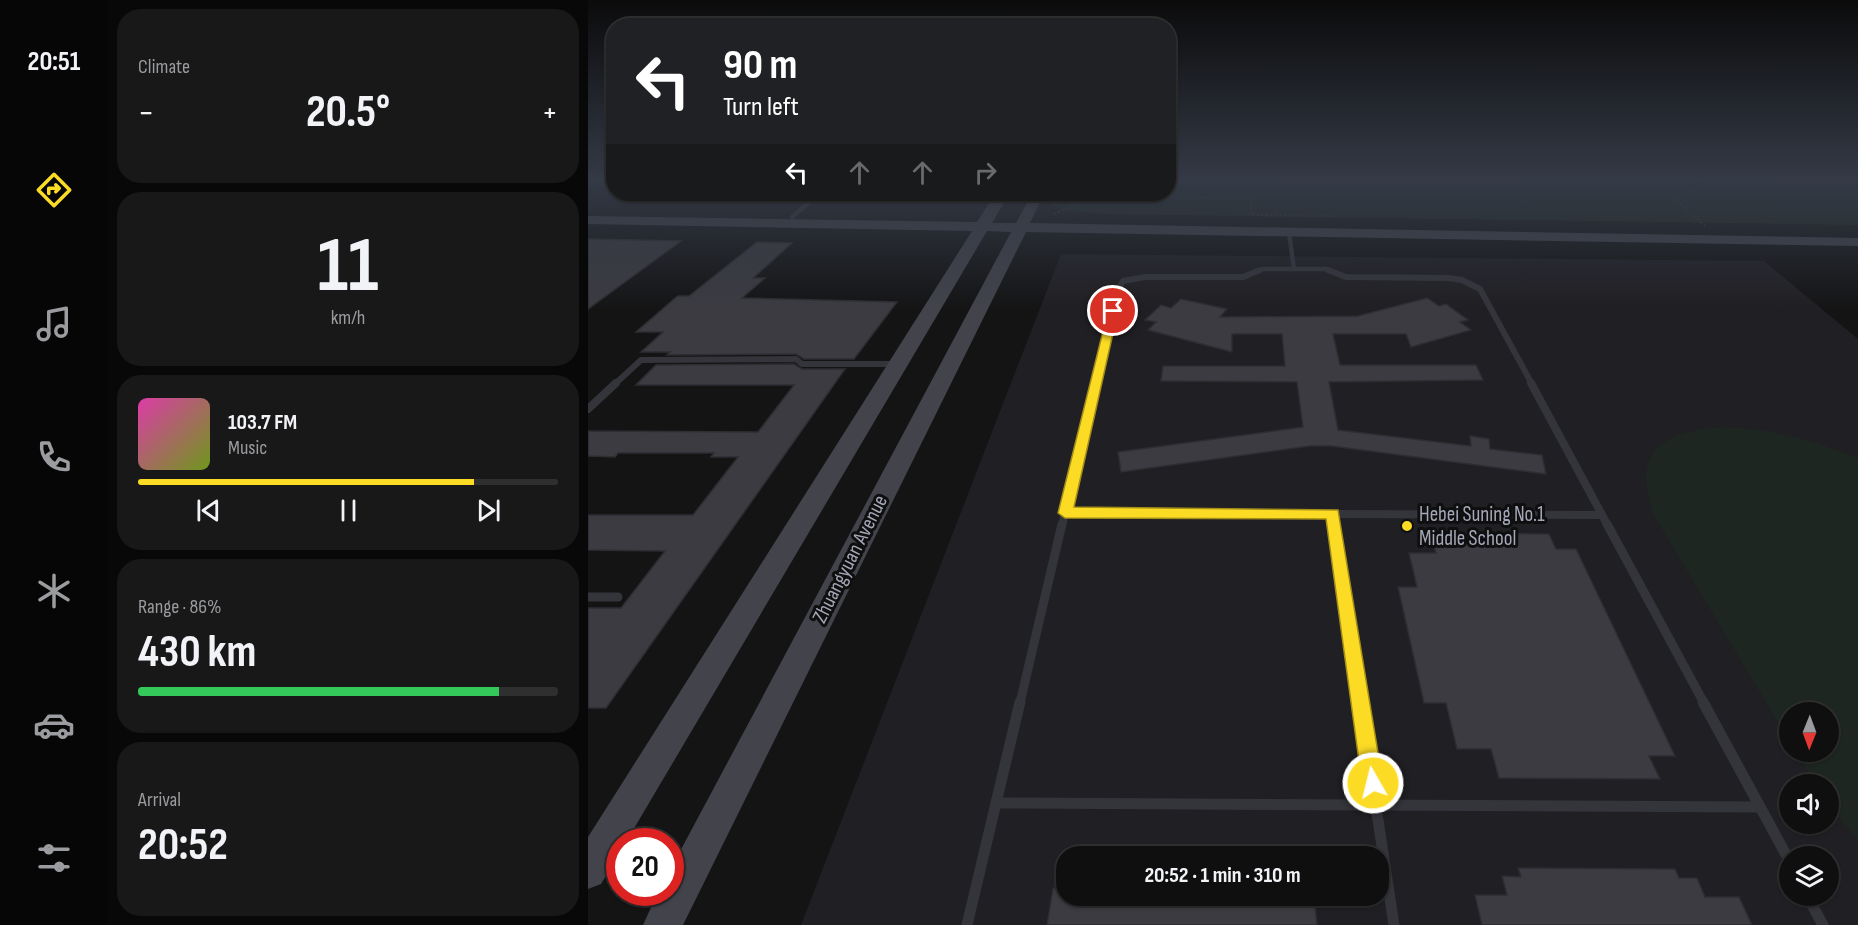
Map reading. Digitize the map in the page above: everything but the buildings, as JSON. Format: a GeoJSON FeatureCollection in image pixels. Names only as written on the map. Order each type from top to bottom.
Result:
{"type":"FeatureCollection","features":[{"type":"Feature","properties":{"kind":"main road"},"geometry":{"type":"LineString","coordinates":[[901,223],[1858,242]]}},
{"type":"Feature","properties":{"kind":"main road"},"geometry":{"type":"LineString","coordinates":[[960,223],[983,224]]}},
{"type":"Feature","properties":{"kind":"main road"},"geometry":{"type":"LineString","coordinates":[[1022,224],[1030,223]]}},
{"type":"Feature","properties":{"kind":"main road"},"geometry":{"type":"LineString","coordinates":[[1181,223],[1858,235]]}},
{"type":"Feature","properties":{"kind":"main road"},"geometry":{"type":"LineString","coordinates":[[588,871],[983,224]]}},
{"type":"Feature","properties":{"kind":"main road","name":"Zhuangyuan Avenue"},"geometry":{"type":"LineString","coordinates":[[662,925],[1022,224]]}},
{"type":"Feature","properties":{"kind":"lane"},"geometry":{"type":"LineString","coordinates":[[1289,232],[1294,269]]}},
{"type":"Feature","properties":{"kind":"lane"},"geometry":{"type":"LineString","coordinates":[[967,925],[1119,289],[1123,281],[1145,277],[1243,277],[1262,269],[1326,269],[1346,277],[1448,278],[1462,280],[1480,289],[1781,846]]}},
{"type":"Feature","properties":{"kind":"lane"},"geometry":{"type":"LineString","coordinates":[[588,409],[641,360],[796,359],[802,364],[898,364]]}},
{"type":"Feature","properties":{"kind":"lane"},"geometry":{"type":"LineString","coordinates":[[1065,513],[1602,515]]}},
{"type":"Feature","properties":{"kind":"lane"},"geometry":{"type":"LineString","coordinates":[[1332,514],[1394,925]]}},
{"type":"Feature","properties":{"kind":"lane"},"geometry":{"type":"LineString","coordinates":[[588,597],[618,597]]}},
{"type":"Feature","properties":{"kind":"lane"},"geometry":{"type":"LineString","coordinates":[[996,803],[1760,807]]}},
{"type":"Feature","properties":{"kind":"lane"},"geometry":{"type":"LineString","coordinates":[[1813,906],[1823,925]]}},
{"type":"Feature","properties":{"kind":"path"},"geometry":{"type":"LineString","coordinates":[[1703,223],[1713,232]]}},
{"type":"Feature","properties":{"kind":"shaded area"},"geometry":{"type":"Polygon","coordinates":[[[1733,223],[1858,223],[1858,225],[1733,223]]]}},
{"type":"Feature","properties":{"kind":"shaded area","name":"Hebei Suning No.1 Middle School"},"geometry":{"type":"Polygon","coordinates":[[[1061,254],[1764,261],[1858,339],[1858,925],[801,925],[1061,254]]]}},
{"type":"Feature","properties":{"kind":"shaded area"},"geometry":{"type":"Polygon","coordinates":[[[1721,427],[1757,430],[1791,436],[1858,458],[1858,841],[1839,817],[1839,774],[1810,774],[1802,762],[1839,762],[1839,702],[1779,702],[1779,724],[1654,516],[1646,476],[1649,461],[1656,449],[1666,440],[1699,430],[1721,427]]]}},
{"type":"Feature","properties":{"kind":"place","name":"Hebei Suning No.1 Middle School"},"geometry":{"type":"Point","coordinates":[1407,526]}},
{"type":"Feature","properties":{"kind":"route"},"geometry":{"type":"LineString","coordinates":[[1113,311],[1065,513],[1332,514],[1373,783]]}}]}
